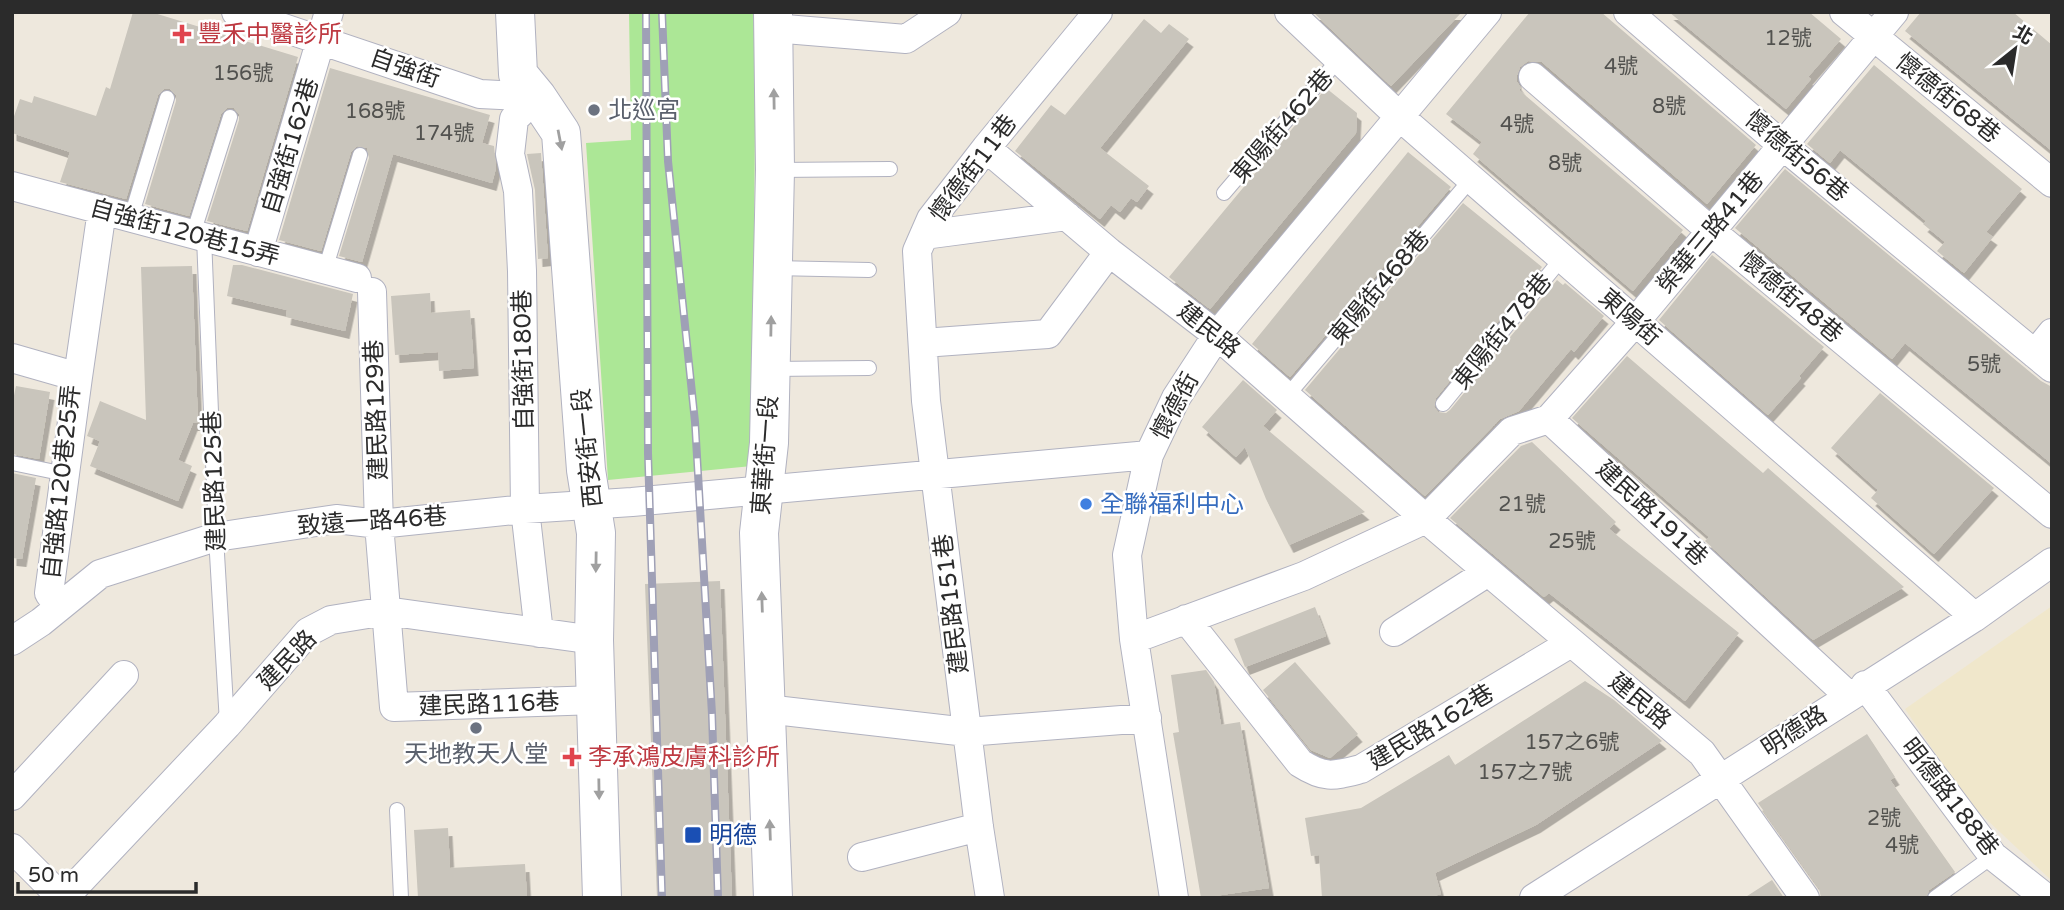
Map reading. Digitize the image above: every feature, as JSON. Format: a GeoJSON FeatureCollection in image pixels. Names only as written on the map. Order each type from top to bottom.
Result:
{"type":"FeatureCollection","features":[{"type":"Feature","properties":{"kind":"street","name":"自強街"},"geometry":{"type":"LineString","coordinates":[[236,12],[481,94],[537,97]]}},
{"type":"Feature","properties":{"kind":"street","name":"自強街162巷"},"geometry":{"type":"LineString","coordinates":[[258,252],[329,12]]}},
{"type":"Feature","properties":{"kind":"street","name":"西安街一段"},"geometry":{"type":"LineString","coordinates":[[515,12],[518,74],[561,133],[586,470],[596,534],[594,639],[602,898]]}},
{"type":"Feature","properties":{"kind":"street"},"geometry":{"type":"LineString","coordinates":[[773,20],[906,39],[947,12]]}},
{"type":"Feature","properties":{"kind":"street","name":"懷德街11巷"},"geometry":{"type":"LineString","coordinates":[[936,475],[926,401],[917,251],[931,219],[1098,12]]}},
{"type":"Feature","properties":{"kind":"street","name":"東陽街"},"geometry":{"type":"LineString","coordinates":[[1289,12],[1400,117],[1975,617]]}},
{"type":"Feature","properties":{"kind":"street","name":"懷德街"},"geometry":{"type":"LineString","coordinates":[[1174,898],[1134,639],[1127,555],[1149,455],[1176,398],[1217,335],[1487,12]]}},
{"type":"Feature","properties":{"kind":"street","name":"懷德街56巷"},"geometry":{"type":"LineString","coordinates":[[1629,12],[1782,145],[1968,296],[2046,351]]}},
{"type":"Feature","properties":{"kind":"street","name":"懷德街68巷"},"geometry":{"type":"LineString","coordinates":[[1844,12],[2052,183]]}},
{"type":"Feature","properties":{"kind":"street","name":"榮華三路41巷"},"geometry":{"type":"LineString","coordinates":[[1635,322],[1894,12]]}},
{"type":"Feature","properties":{"kind":"street","name":"東華街一段"},"geometry":{"type":"LineString","coordinates":[[773,20],[775,170],[769,443],[759,533],[773,898]]}},
{"type":"Feature","properties":{"kind":"street","name":"懷德街48巷"},"geometry":{"type":"LineString","coordinates":[[1534,77],[1712,231],[2052,514]]}},
{"type":"Feature","properties":{"kind":"street","name":"自強街180巷"},"geometry":{"type":"LineString","coordinates":[[537,97],[514,119],[510,154],[518,191],[522,271],[525,509],[539,633]]}},
{"type":"Feature","properties":{"kind":"street","name":"建民路"},"geometry":{"type":"LineString","coordinates":[[986,148],[1109,252],[1217,335],[1426,519],[1702,753],[1805,898]]}},
{"type":"Feature","properties":{"kind":"street","name":"自強街120巷15弄"},"geometry":{"type":"LineString","coordinates":[[12,186],[325,270],[365,285]]}},
{"type":"Feature","properties":{"kind":"street"},"geometry":{"type":"LineString","coordinates":[[78,377],[102,210]]}},
{"type":"Feature","properties":{"kind":"street"},"geometry":{"type":"LineString","coordinates":[[924,235],[1067,216]]}},
{"type":"Feature","properties":{"kind":"street"},"geometry":{"type":"LineString","coordinates":[[922,344],[1048,334],[1109,252]]}},
{"type":"Feature","properties":{"kind":"street","name":"建民路129巷"},"geometry":{"type":"LineString","coordinates":[[365,285],[386,611]]}},
{"type":"Feature","properties":{"kind":"street"},"geometry":{"type":"LineString","coordinates":[[1134,639],[1304,576],[1426,519],[1512,431],[1549,419],[1635,322]]}},
{"type":"Feature","properties":{"kind":"street","name":"自強路120巷25弄"},"geometry":{"type":"LineString","coordinates":[[12,358],[78,377],[49,593],[59,607]]}},
{"type":"Feature","properties":{"kind":"street","name":"建民路191巷"},"geometry":{"type":"LineString","coordinates":[[1549,419],[1857,691]]}},
{"type":"Feature","properties":{"kind":"street","name":"致遠一路46巷"},"geometry":{"type":"LineString","coordinates":[[14,637],[41,622],[100,574],[216,537],[336,519],[379,524],[1149,455]]}},
{"type":"Feature","properties":{"kind":"street","name":"建民路151巷"},"geometry":{"type":"LineString","coordinates":[[936,475],[990,898]]}},
{"type":"Feature","properties":{"kind":"street","name":"明德路"},"geometry":{"type":"LineString","coordinates":[[1534,898],[1975,617],[2052,562]]}},
{"type":"Feature","properties":{"kind":"street"},"geometry":{"type":"LineString","coordinates":[[1394,632],[1488,572]]}},
{"type":"Feature","properties":{"kind":"street","name":"建民路"},"geometry":{"type":"LineString","coordinates":[[63,898],[227,725],[308,632],[331,621],[386,611],[594,639]]}},
{"type":"Feature","properties":{"kind":"street","name":"建民路116巷"},"geometry":{"type":"LineString","coordinates":[[386,611],[394,706],[597,700]]}},
{"type":"Feature","properties":{"kind":"street","name":"建民路162巷"},"geometry":{"type":"LineString","coordinates":[[1186,619],[1300,763],[1314,772],[1332,776],[1361,769],[1571,643]]}},
{"type":"Feature","properties":{"kind":"street"},"geometry":{"type":"LineString","coordinates":[[12,796],[124,675]]}},
{"type":"Feature","properties":{"kind":"street","name":"明德路188巷"},"geometry":{"type":"LineString","coordinates":[[1857,691],[1993,856],[2046,898]]}},
{"type":"Feature","properties":{"kind":"street"},"geometry":{"type":"LineString","coordinates":[[766,709],[967,732],[1147,718]]}},
{"type":"Feature","properties":{"kind":"street"},"geometry":{"type":"LineString","coordinates":[[862,857],[979,827]]}},
{"type":"Feature","properties":{"kind":"street"},"geometry":{"type":"LineString","coordinates":[[12,848],[63,898]]}},
{"type":"Feature","properties":{"kind":"lane","name":"東陽街462巷"},"geometry":{"type":"LineString","coordinates":[[1224,193],[1339,59]]}},
{"type":"Feature","properties":{"kind":"lane"},"geometry":{"type":"LineString","coordinates":[[131,218],[167,98]]}},
{"type":"Feature","properties":{"kind":"lane"},"geometry":{"type":"LineString","coordinates":[[198,235],[230,117]]}},
{"type":"Feature","properties":{"kind":"lane"},"geometry":{"type":"LineString","coordinates":[[325,270],[360,155]]}},
{"type":"Feature","properties":{"kind":"lane"},"geometry":{"type":"LineString","coordinates":[[775,170],[890,169]]}},
{"type":"Feature","properties":{"kind":"lane","name":"東陽街468巷"},"geometry":{"type":"LineString","coordinates":[[1287,396],[1472,178]]}},
{"type":"Feature","properties":{"kind":"lane","name":"建民路125巷"},"geometry":{"type":"LineString","coordinates":[[198,235],[227,725]]}},
{"type":"Feature","properties":{"kind":"lane","name":"東陽街478巷"},"geometry":{"type":"LineString","coordinates":[[1443,404],[1562,258]]}},
{"type":"Feature","properties":{"kind":"lane"},"geometry":{"type":"LineString","coordinates":[[772,268],[869,270]]}},
{"type":"Feature","properties":{"kind":"lane"},"geometry":{"type":"LineString","coordinates":[[770,369],[869,368]]}},
{"type":"Feature","properties":{"kind":"lane"},"geometry":{"type":"LineString","coordinates":[[12,463],[65,474]]}},
{"type":"Feature","properties":{"kind":"lane"},"geometry":{"type":"LineString","coordinates":[[397,810],[401,898]]}},
{"type":"Feature","properties":{"kind":"lane"},"geometry":{"type":"LineString","coordinates":[[1935,898],[1993,856]]}},
{"type":"Feature","properties":{"kind":"shaded area"},"geometry":{"type":"Polygon","coordinates":[[[2052,606],[2052,881],[1969,803],[1905,709],[2052,606]]]}},
{"type":"Feature","properties":{"kind":"green space"},"geometry":{"type":"Polygon","coordinates":[[[629,12],[756,12],[752,466],[608,480],[586,143],[631,140],[629,12]]]}},
{"type":"Feature","properties":{"kind":"building"},"geometry":{"type":"Polygon","coordinates":[[[133,12],[151,12],[298,57],[247,231],[207,221],[239,120],[239,114],[234,108],[227,108],[221,114],[189,216],[145,204],[176,101],[176,95],[170,89],[164,89],[158,95],[126,199],[60,182],[70,152],[12,133],[12,122],[20,99],[32,103],[34,96],[96,116],[106,87],[110,89],[133,12]]]}},
{"type":"Feature","properties":{"kind":"building"},"geometry":{"type":"Polygon","coordinates":[[[1313,12],[1462,12],[1391,86],[1313,12]]]}},
{"type":"Feature","properties":{"kind":"building"},"geometry":{"type":"Polygon","coordinates":[[[1530,12],[1601,12],[1756,145],[1707,204],[1542,62],[1528,61],[1520,67],[1517,75],[1521,88],[1519,90],[1683,230],[1633,291],[1473,154],[1482,142],[1446,114],[1530,12]]]}},
{"type":"Feature","properties":{"kind":"building"},"geometry":{"type":"Polygon","coordinates":[[[1669,12],[1809,12],[1841,39],[1808,77],[1811,79],[1786,109],[1669,12]]]}},
{"type":"Feature","properties":{"kind":"building"},"geometry":{"type":"Polygon","coordinates":[[[1921,12],[2013,12],[2052,45],[2052,151],[1905,31],[1921,12]]]}},
{"type":"Feature","properties":{"kind":"building"},"geometry":{"type":"Polygon","coordinates":[[[1144,19],[1161,33],[1169,24],[1189,39],[1100,148],[1149,186],[1137,202],[1131,198],[1120,212],[1111,205],[1100,219],[1015,151],[1051,105],[1065,115],[1144,19]]]}},
{"type":"Feature","properties":{"kind":"building"},"geometry":{"type":"Polygon","coordinates":[[[1874,65],[2022,189],[1986,232],[1993,237],[1964,273],[1937,251],[1945,242],[1923,224],[1926,221],[1840,150],[1830,163],[1807,144],[1874,65]]]}},
{"type":"Feature","properties":{"kind":"building"},"geometry":{"type":"Polygon","coordinates":[[[330,68],[490,115],[482,143],[494,146],[496,168],[492,183],[393,154],[362,262],[339,256],[369,158],[367,148],[357,146],[351,152],[321,251],[279,240],[330,68]]]}},
{"type":"Feature","properties":{"kind":"building"},"geometry":{"type":"Polygon","coordinates":[[[1326,88],[1357,113],[1356,133],[1210,309],[1169,277],[1326,88]]]}},
{"type":"Feature","properties":{"kind":"building"},"geometry":{"type":"Polygon","coordinates":[[[1408,152],[1451,187],[1290,377],[1252,344],[1408,152]]]}},
{"type":"Feature","properties":{"kind":"building"},"geometry":{"type":"Polygon","coordinates":[[[541,153],[548,258],[538,259],[535,190],[527,154],[541,153]]]}},
{"type":"Feature","properties":{"kind":"building"},"geometry":{"type":"Polygon","coordinates":[[[1785,169],[2041,381],[2052,387],[2052,464],[1905,343],[1892,359],[1735,228],[1785,169]]]}},
{"type":"Feature","properties":{"kind":"building"},"geometry":{"type":"Polygon","coordinates":[[[1463,203],[1542,267],[1436,398],[1434,407],[1438,412],[1446,413],[1450,410],[1557,280],[1563,285],[1565,283],[1604,316],[1574,352],[1571,349],[1519,411],[1500,419],[1425,496],[1305,390],[1463,203]]]}},
{"type":"Feature","properties":{"kind":"building"},"geometry":{"type":"Polygon","coordinates":[[[1712,255],[1824,347],[1768,415],[1659,320],[1712,255]]]}},
{"type":"Feature","properties":{"kind":"building"},"geometry":{"type":"Polygon","coordinates":[[[233,265],[242,265],[353,294],[345,331],[286,317],[287,310],[227,296],[233,265]]]}},
{"type":"Feature","properties":{"kind":"building"},"geometry":{"type":"Polygon","coordinates":[[[192,266],[198,423],[193,423],[178,460],[192,466],[178,501],[90,466],[100,441],[87,436],[100,401],[146,420],[141,267],[192,266]]]}},
{"type":"Feature","properties":{"kind":"building"},"geometry":{"type":"Polygon","coordinates":[[[430,293],[431,313],[470,310],[474,368],[439,371],[438,352],[395,355],[391,296],[430,293]]]}},
{"type":"Feature","properties":{"kind":"building"},"geometry":{"type":"Polygon","coordinates":[[[1627,356],[1763,473],[1768,468],[1904,587],[1813,640],[1705,541],[1709,537],[1572,418],[1627,356]]]}},
{"type":"Feature","properties":{"kind":"building"},"geometry":{"type":"Polygon","coordinates":[[[1243,380],[1277,410],[1263,426],[1365,512],[1289,545],[1266,499],[1245,447],[1236,457],[1202,427],[1243,380]]]}},
{"type":"Feature","properties":{"kind":"building"},"geometry":{"type":"Polygon","coordinates":[[[16,386],[50,392],[39,459],[12,454],[12,405],[16,386]]]}},
{"type":"Feature","properties":{"kind":"building"},"geometry":{"type":"Polygon","coordinates":[[[1880,393],[1994,488],[1934,554],[1871,498],[1878,490],[1831,448],[1880,393]]]}},
{"type":"Feature","properties":{"kind":"building"},"geometry":{"type":"Polygon","coordinates":[[[1532,442],[1616,522],[1609,529],[1739,633],[1685,701],[1549,593],[1544,597],[1450,518],[1521,446],[1532,442]]]}},
{"type":"Feature","properties":{"kind":"building"},"geometry":{"type":"Polygon","coordinates":[[[12,473],[36,478],[22,559],[12,558],[12,473]]]}},
{"type":"Feature","properties":{"kind":"building"},"geometry":{"type":"Polygon","coordinates":[[[720,581],[732,898],[657,898],[645,584],[720,581]]]}},
{"type":"Feature","properties":{"kind":"building"},"geometry":{"type":"Polygon","coordinates":[[[1315,607],[1326,636],[1245,667],[1234,639],[1315,607]]]}},
{"type":"Feature","properties":{"kind":"building"},"geometry":{"type":"Polygon","coordinates":[[[1295,662],[1358,734],[1330,758],[1311,750],[1263,690],[1295,662]]]}},
{"type":"Feature","properties":{"kind":"building"},"geometry":{"type":"Polygon","coordinates":[[[1206,670],[1214,682],[1221,725],[1240,722],[1269,888],[1201,898],[1173,733],[1179,732],[1171,675],[1206,670]]]}},
{"type":"Feature","properties":{"kind":"building"},"geometry":{"type":"Polygon","coordinates":[[[1585,681],[1614,700],[1662,741],[1536,825],[1435,873],[1441,894],[1427,898],[1322,898],[1319,855],[1311,856],[1305,818],[1361,808],[1449,755],[1455,765],[1585,681]]]}},
{"type":"Feature","properties":{"kind":"building"},"geometry":{"type":"Polygon","coordinates":[[[1867,734],[1895,777],[1890,780],[1955,872],[1929,890],[1926,898],[1821,898],[1819,888],[1758,803],[1867,734]]]}},
{"type":"Feature","properties":{"kind":"building"},"geometry":{"type":"Polygon","coordinates":[[[448,828],[450,868],[525,864],[527,898],[418,898],[414,830],[448,828]]]}},
{"type":"Feature","properties":{"kind":"building"},"geometry":{"type":"Polygon","coordinates":[[[1772,880],[1784,898],[1744,898],[1772,880]]]}},
{"type":"Feature","properties":{"kind":"railway"},"geometry":{"type":"LineString","coordinates":[[646,12],[648,453],[662,898]]}},
{"type":"Feature","properties":{"kind":"railway"},"geometry":{"type":"LineString","coordinates":[[662,12],[668,161],[695,422],[712,714],[718,898]]}},
{"type":"Feature","properties":{"kind":"place","name":"豐禾中醫診所"},"geometry":{"type":"Point","coordinates":[182,34]}},
{"type":"Feature","properties":{"kind":"place","name":"北巡宮"},"geometry":{"type":"Point","coordinates":[594,110]}},
{"type":"Feature","properties":{"kind":"place","name":"全聯福利中心"},"geometry":{"type":"Point","coordinates":[1086,504]}},
{"type":"Feature","properties":{"kind":"place","name":"天地教天人堂"},"geometry":{"type":"Point","coordinates":[476,728]}},
{"type":"Feature","properties":{"kind":"place","name":"李承鴻皮膚科診所"},"geometry":{"type":"Point","coordinates":[572,757]}},
{"type":"Feature","properties":{"kind":"place","name":"明德"},"geometry":{"type":"Point","coordinates":[693,835]}}]}
